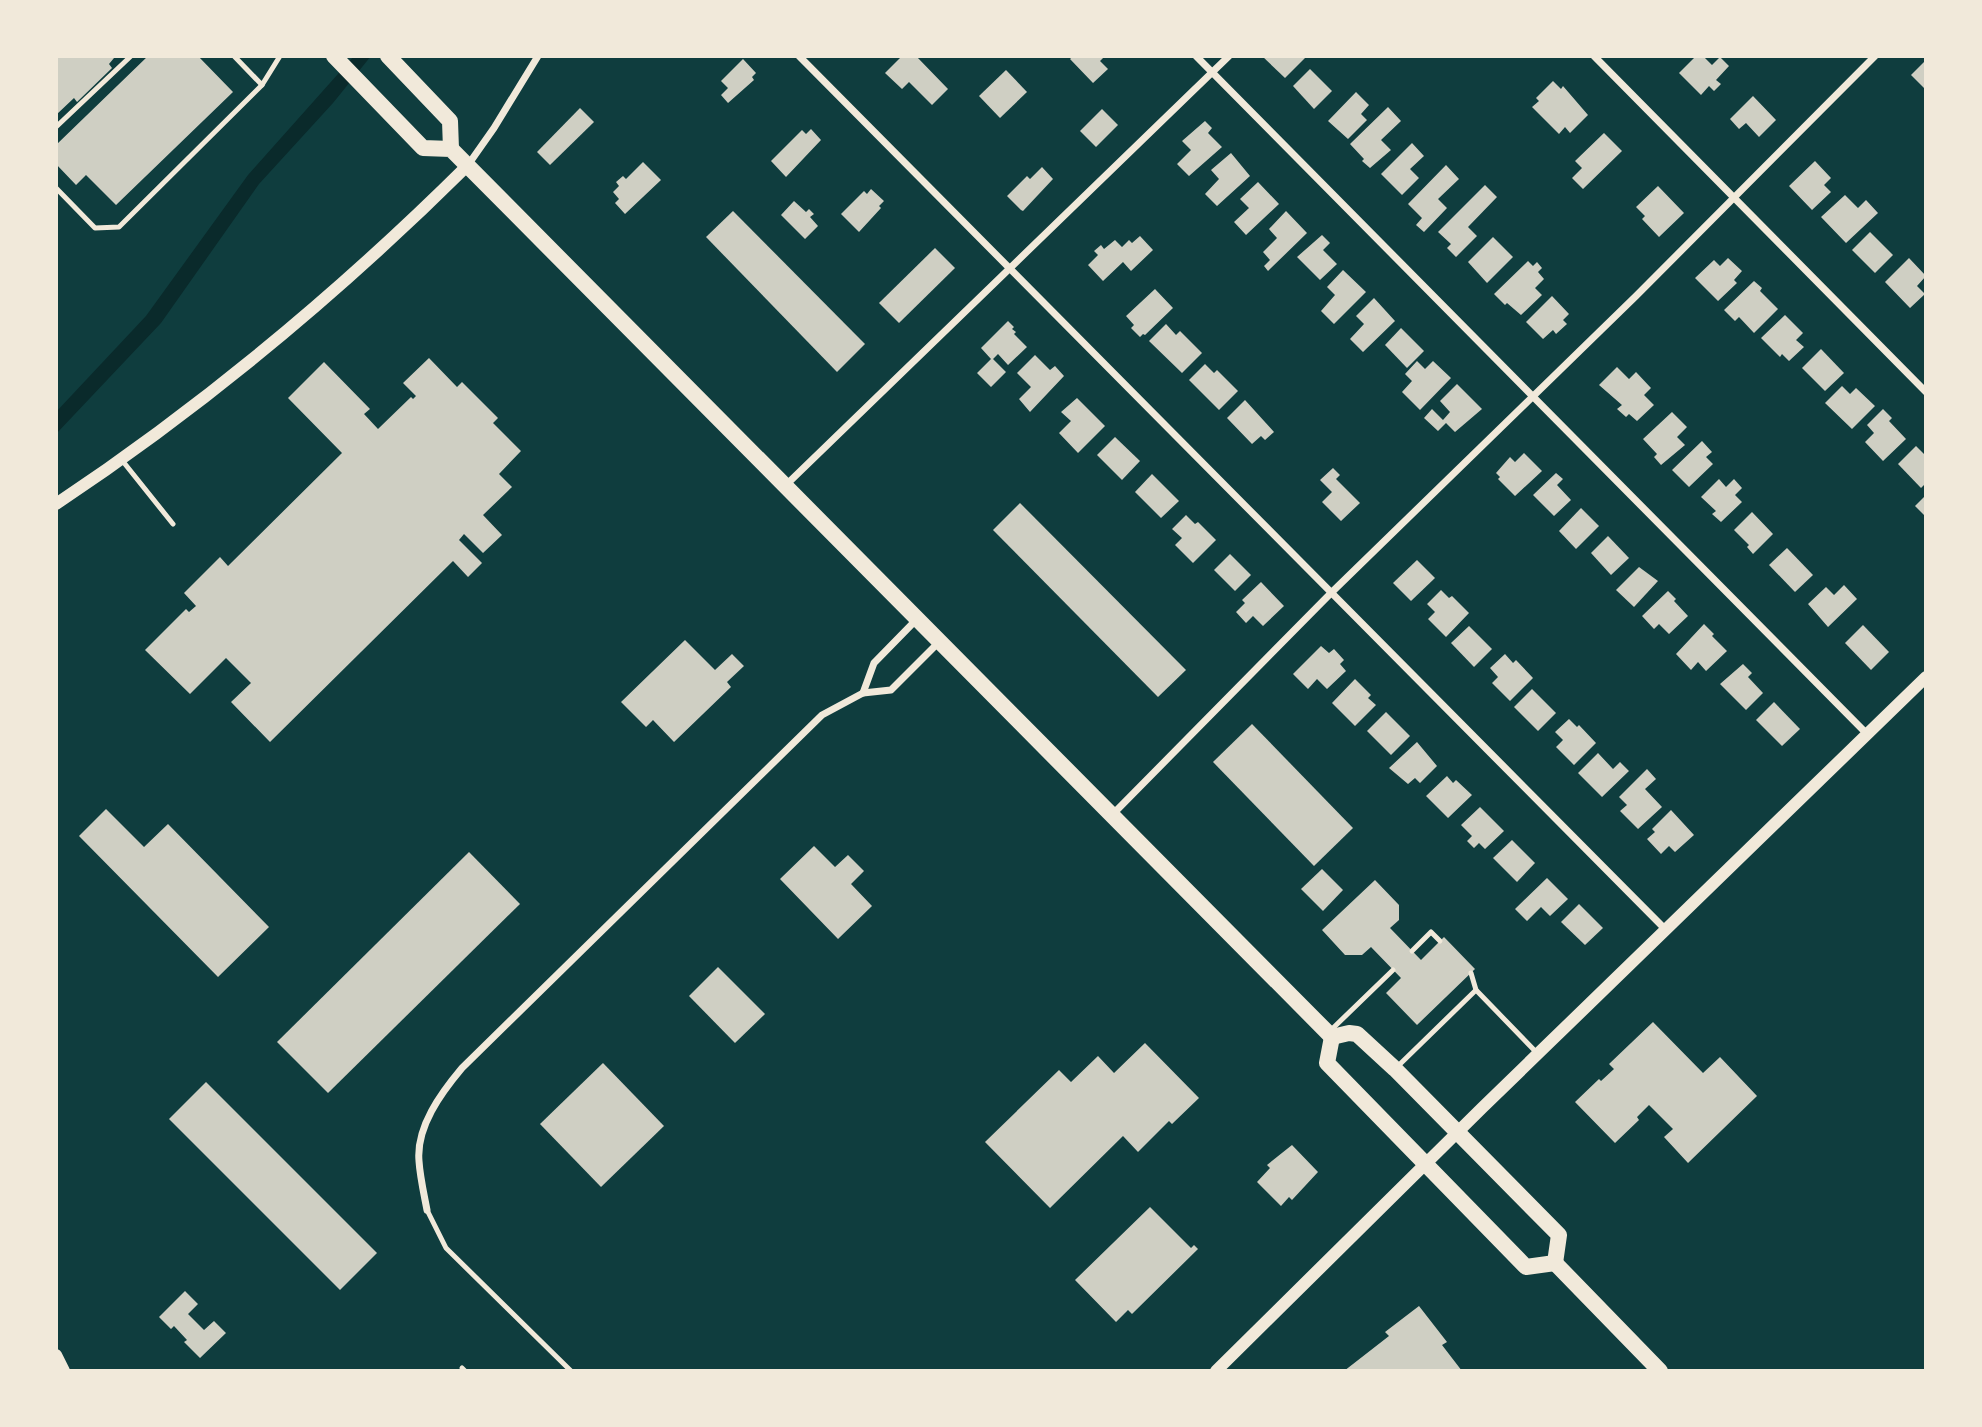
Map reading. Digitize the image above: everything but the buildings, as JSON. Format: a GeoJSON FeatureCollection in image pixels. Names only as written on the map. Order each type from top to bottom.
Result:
{"type":"FeatureCollection","features":[{"type":"Feature","properties":{"kind":"main road"},"geometry":{"type":"LineString","coordinates":[[334,56],[423,148],[450,149],[1330,1035]]}},
{"type":"Feature","properties":{"kind":"main road"},"geometry":{"type":"LineString","coordinates":[[388,56],[450,121],[450,149]]}},
{"type":"Feature","properties":{"kind":"main road"},"geometry":{"type":"LineString","coordinates":[[1330,1035],[1357,1034],[1559,1235],[1555,1263]]}},
{"type":"Feature","properties":{"kind":"main road"},"geometry":{"type":"LineString","coordinates":[[1330,1035],[1326,1063],[1526,1267],[1555,1263]]}},
{"type":"Feature","properties":{"kind":"main road"},"geometry":{"type":"LineString","coordinates":[[1555,1263],[1660,1371]]}},
{"type":"Feature","properties":{"kind":"street"},"geometry":{"type":"LineString","coordinates":[[56,504],[211,391],[399,232],[467,166],[538,56]]}},
{"type":"Feature","properties":{"kind":"street"},"geometry":{"type":"LineString","coordinates":[[799,56],[1666,930]]}},
{"type":"Feature","properties":{"kind":"street"},"geometry":{"type":"LineString","coordinates":[[1196,56],[1867,734]]}},
{"type":"Feature","properties":{"kind":"street"},"geometry":{"type":"LineString","coordinates":[[785,486],[1229,56]]}},
{"type":"Feature","properties":{"kind":"street"},"geometry":{"type":"LineString","coordinates":[[1594,56],[1926,392]]}},
{"type":"Feature","properties":{"kind":"street"},"geometry":{"type":"LineString","coordinates":[[1112,816],[1332,592],[1875,56]]}},
{"type":"Feature","properties":{"kind":"street"},"geometry":{"type":"LineString","coordinates":[[863,693],[874,663],[917,620]]}},
{"type":"Feature","properties":{"kind":"street"},"geometry":{"type":"LineString","coordinates":[[427,1210],[418,1159],[421,1144],[434,1106],[454,1078],[822,715],[863,693],[891,690],[939,642]]}},
{"type":"Feature","properties":{"kind":"street"},"geometry":{"type":"LineString","coordinates":[[1216,1371],[1926,677]]}},
{"type":"Feature","properties":{"kind":"street"},"geometry":{"type":"LineString","coordinates":[[56,1355],[64,1371]]}},
{"type":"Feature","properties":{"kind":"lane"},"geometry":{"type":"LineString","coordinates":[[56,127],[131,56]]}},
{"type":"Feature","properties":{"kind":"lane"},"geometry":{"type":"LineString","coordinates":[[234,56],[262,85]]}},
{"type":"Feature","properties":{"kind":"lane"},"geometry":{"type":"LineString","coordinates":[[56,188],[95,228],[119,227],[262,85],[280,56]]}},
{"type":"Feature","properties":{"kind":"lane"},"geometry":{"type":"LineString","coordinates":[[121,458],[173,524]]}},
{"type":"Feature","properties":{"kind":"lane"},"geometry":{"type":"LineString","coordinates":[[1412,951],[1431,932],[1440,941]]}},
{"type":"Feature","properties":{"kind":"lane"},"geometry":{"type":"LineString","coordinates":[[1330,1035],[1393,970]]}},
{"type":"Feature","properties":{"kind":"lane"},"geometry":{"type":"LineString","coordinates":[[1471,973],[1476,990],[1538,1054]]}},
{"type":"Feature","properties":{"kind":"lane"},"geometry":{"type":"LineString","coordinates":[[1395,1069],[1476,990]]}},
{"type":"Feature","properties":{"kind":"lane"},"geometry":{"type":"LineString","coordinates":[[427,1210],[446,1248],[571,1371]]}},
{"type":"Feature","properties":{"kind":"water"},"geometry":{"type":"Polygon","coordinates":[[[354,56],[371,56],[333,103],[259,184],[161,323],[56,434],[56,412],[146,316],[248,175],[354,56]]]}}]}
